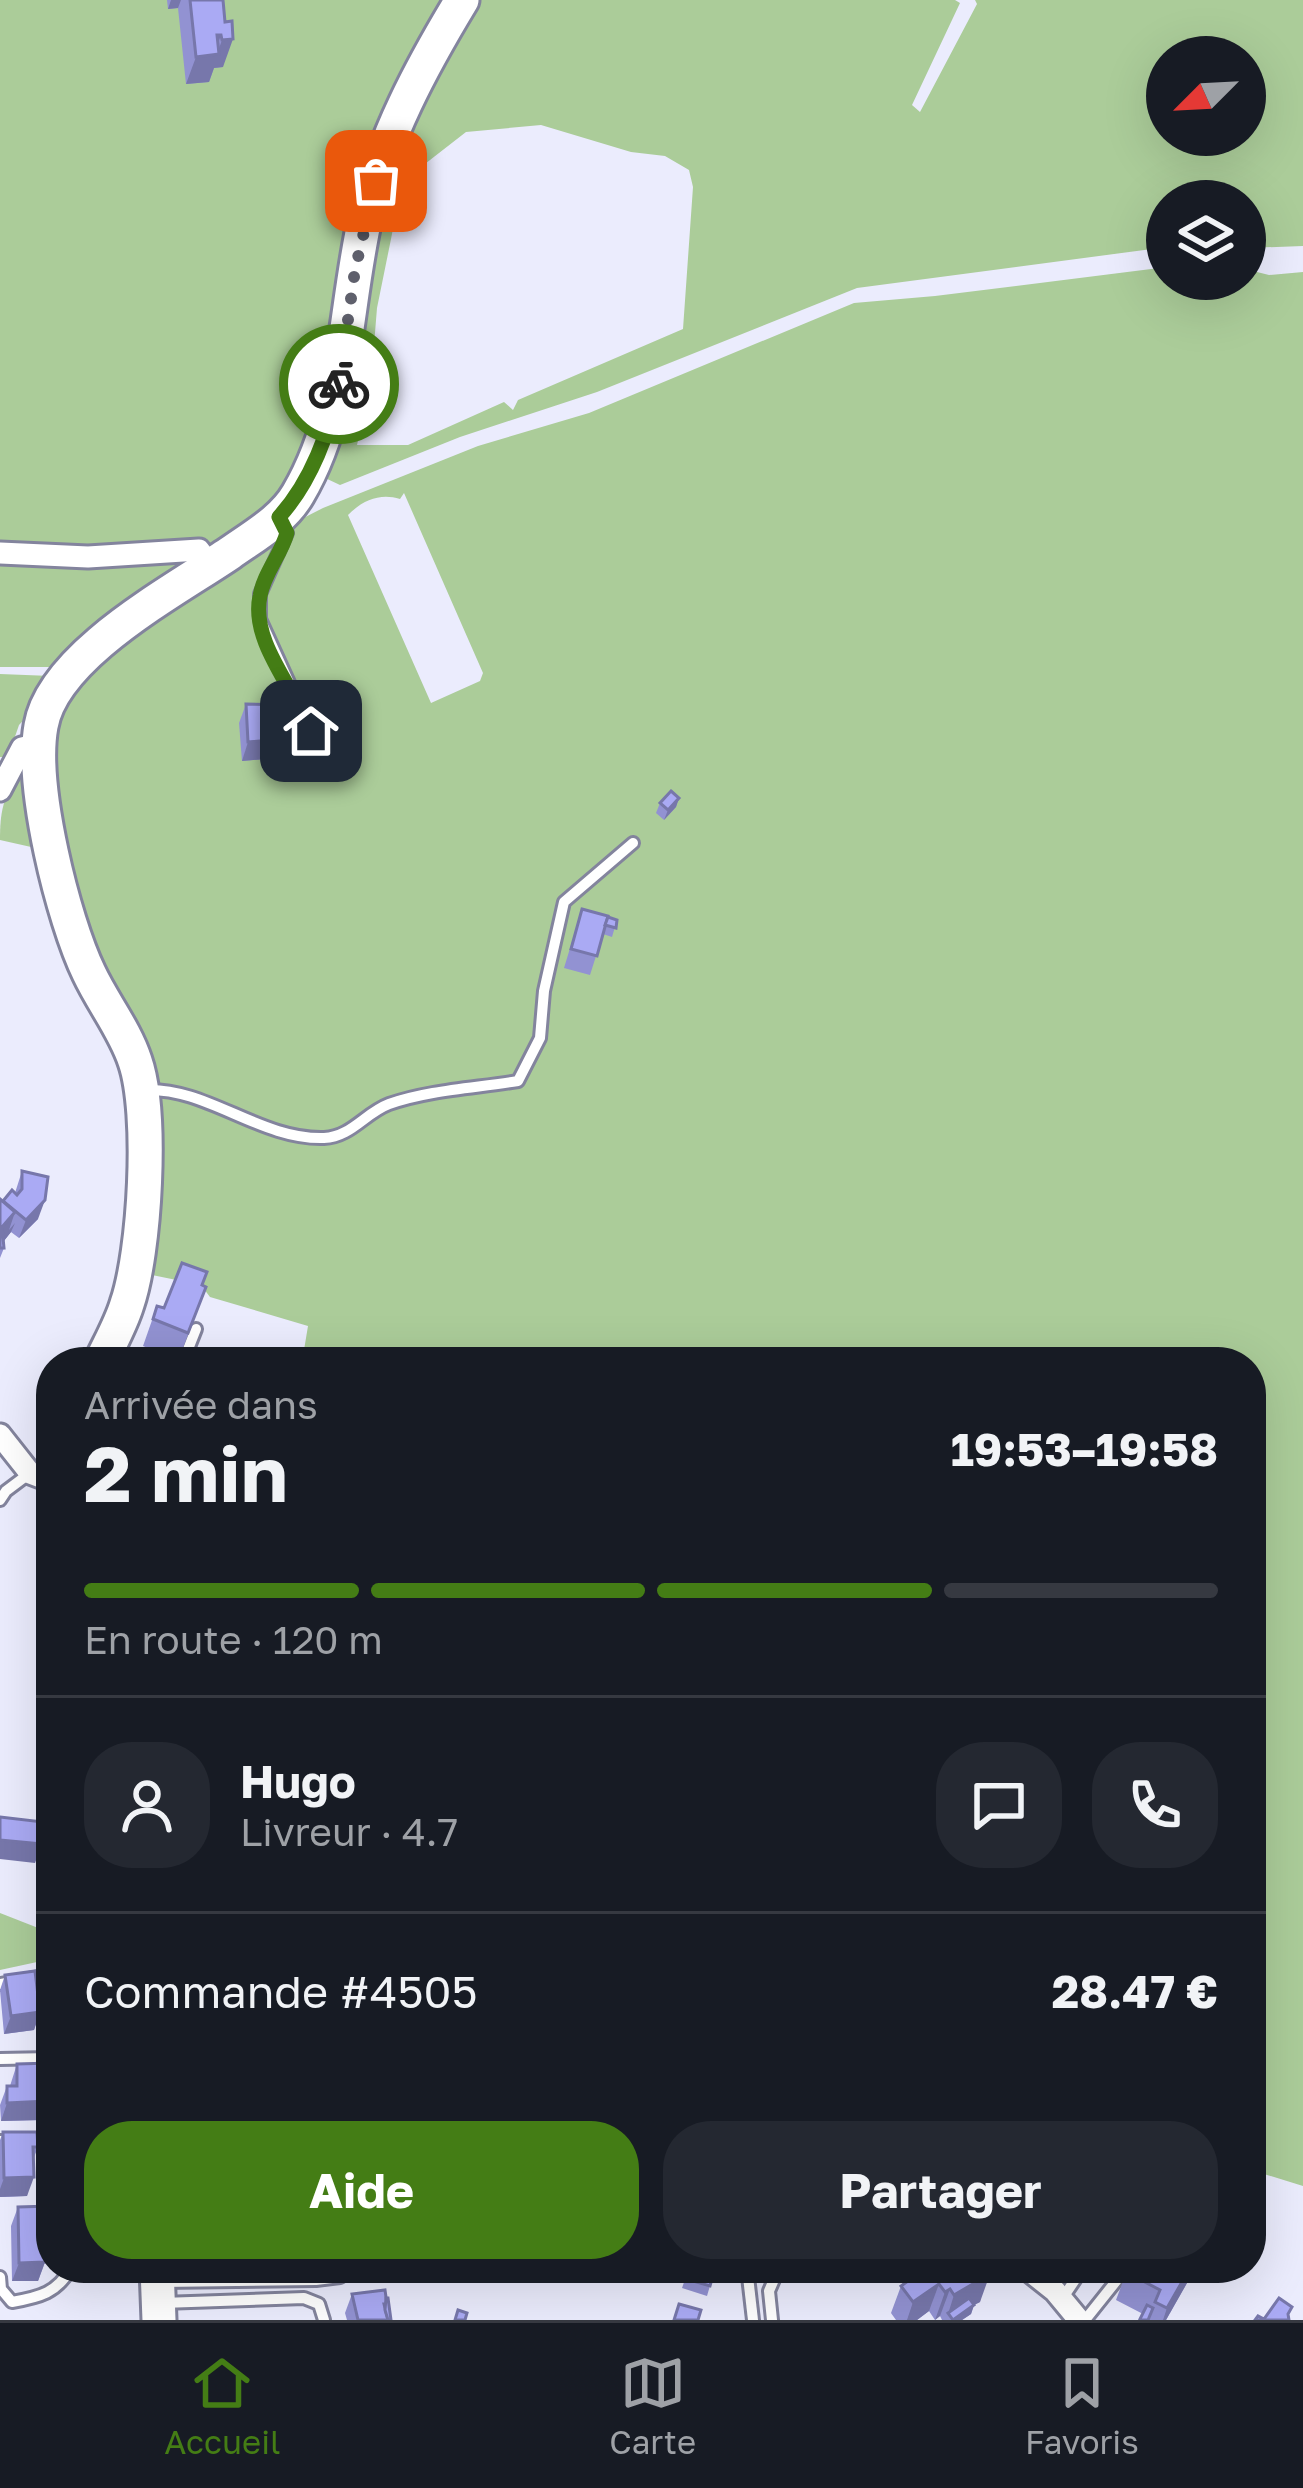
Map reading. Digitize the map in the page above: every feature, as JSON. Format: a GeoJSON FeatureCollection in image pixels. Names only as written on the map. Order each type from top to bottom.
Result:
{"type":"FeatureCollection","features":[{"type":"Feature","properties":{"kind":"street"},"geometry":{"type":"LineString","coordinates":[[108,1347],[127,1306],[141,1233],[142,1090],[129,1046],[68,924],[56,873],[39,744],[45,709],[81,659],[289,506],[329,423],[338,391],[362,231],[385,149],[462,0]]}},
{"type":"Feature","properties":{"kind":"street"},"geometry":{"type":"LineString","coordinates":[[0,554],[88,557],[200,550],[211,566]]}},
{"type":"Feature","properties":{"kind":"street"},"geometry":{"type":"LineString","coordinates":[[0,790],[22,748],[39,744]]}},
{"type":"Feature","properties":{"kind":"street"},"geometry":{"type":"LineString","coordinates":[[0,1435],[36,1473]]}},
{"type":"Feature","properties":{"kind":"street"},"geometry":{"type":"LineString","coordinates":[[1043,2283],[1082,2320]]}},
{"type":"Feature","properties":{"kind":"lane"},"geometry":{"type":"LineString","coordinates":[[289,506],[287,533],[260,594],[260,619],[311,731]]}},
{"type":"Feature","properties":{"kind":"lane"},"geometry":{"type":"LineString","coordinates":[[142,1090],[171,1089],[283,1132],[326,1138],[350,1130],[387,1105],[518,1081],[540,1038],[544,991],[564,902],[633,844]]}},
{"type":"Feature","properties":{"kind":"lane"},"geometry":{"type":"LineString","coordinates":[[189,1347],[196,1329]]}},
{"type":"Feature","properties":{"kind":"lane"},"geometry":{"type":"LineString","coordinates":[[0,1500],[6,1491],[36,1479]]}},
{"type":"Feature","properties":{"kind":"lane"},"geometry":{"type":"LineString","coordinates":[[10,1826],[36,1829]]}},
{"type":"Feature","properties":{"kind":"lane"},"geometry":{"type":"LineString","coordinates":[[0,1984],[36,1978]]}},
{"type":"Feature","properties":{"kind":"lane"},"geometry":{"type":"LineString","coordinates":[[0,2059],[36,2058]]}},
{"type":"Feature","properties":{"kind":"lane"},"geometry":{"type":"LineString","coordinates":[[0,2141],[36,2142]]}},
{"type":"Feature","properties":{"kind":"lane"},"geometry":{"type":"LineString","coordinates":[[0,2277],[1,2289],[12,2302],[39,2297],[62,2283]]}},
{"type":"Feature","properties":{"kind":"lane"},"geometry":{"type":"LineString","coordinates":[[149,2285],[216,2283]]}},
{"type":"Feature","properties":{"kind":"lane"},"geometry":{"type":"LineString","coordinates":[[749,2283],[753,2320]]}},
{"type":"Feature","properties":{"kind":"lane"},"geometry":{"type":"LineString","coordinates":[[772,2320],[773,2283]]}},
{"type":"Feature","properties":{"kind":"lane"},"geometry":{"type":"LineString","coordinates":[[1062,2299],[1073,2283]]}},
{"type":"Feature","properties":{"kind":"lane"},"geometry":{"type":"LineString","coordinates":[[1082,2320],[1115,2283]]}},
{"type":"Feature","properties":{"kind":"lane"},"geometry":{"type":"LineString","coordinates":[[149,2285],[304,2298],[319,2304],[324,2320]]}},
{"type":"Feature","properties":{"kind":"green space"},"geometry":{"type":"Polygon","coordinates":[[[0,0],[453,0],[412,75],[328,391],[290,493],[56,667],[0,667],[0,0]]]}},
{"type":"Feature","properties":{"kind":"green space"},"geometry":{"type":"Polygon","coordinates":[[[476,0],[955,0],[960,3],[912,105],[920,112],[975,0],[1303,0],[1303,246],[1266,247],[1266,180],[1146,180],[1146,250],[857,288],[597,392],[460,437],[340,485],[323,477],[391,157],[476,0]],[[541,125],[466,132],[412,174],[397,208],[357,445],[408,445],[504,402],[513,410],[518,400],[683,329],[693,187],[689,170],[665,156],[631,152],[541,125]]]}},
{"type":"Feature","properties":{"kind":"green space"},"geometry":{"type":"Polygon","coordinates":[[[1146,270],[1146,300],[1266,300],[1266,274],[1303,272],[1303,2186],[1266,2175],[1266,1347],[304,1347],[308,1326],[210,1297],[201,1285],[152,1275],[158,1102],[74,908],[50,753],[65,696],[87,667],[270,535],[323,508],[478,446],[589,413],[854,303],[1146,270]],[[404,493],[400,499],[379,497],[348,515],[431,703],[480,681],[483,673],[404,493]]]}},
{"type":"Feature","properties":{"kind":"green space"},"geometry":{"type":"Polygon","coordinates":[[[0,674],[51,676],[19,725],[8,757],[0,757],[0,674]]]}},
{"type":"Feature","properties":{"kind":"green space"},"geometry":{"type":"Polygon","coordinates":[[[23,775],[40,849],[0,840],[4,804],[23,775]]]}},
{"type":"Feature","properties":{"kind":"green space"},"geometry":{"type":"Polygon","coordinates":[[[0,1913],[36,1927],[36,1962],[0,1970],[0,1913]]]}},
{"type":"Feature","properties":{"kind":"building"},"geometry":{"type":"Polygon","coordinates":[[[190,0],[223,0],[233,39],[222,40],[217,35],[219,54],[196,57],[190,0]]]}},
{"type":"Feature","properties":{"kind":"building"},"geometry":{"type":"Polygon","coordinates":[[[246,704],[293,705],[296,738],[248,742],[246,704]]]}},
{"type":"Feature","properties":{"kind":"building"},"geometry":{"type":"Polygon","coordinates":[[[671,791],[679,798],[668,810],[660,803],[671,791]]]}},
{"type":"Feature","properties":{"kind":"building"},"geometry":{"type":"Polygon","coordinates":[[[582,909],[608,916],[597,956],[571,949],[582,909]]]}},
{"type":"Feature","properties":{"kind":"building"},"geometry":{"type":"Polygon","coordinates":[[[22,1171],[48,1177],[45,1200],[26,1220],[3,1201],[12,1190],[17,1195],[22,1189],[22,1171]]]}},
{"type":"Feature","properties":{"kind":"building"},"geometry":{"type":"Polygon","coordinates":[[[0,1199],[15,1212],[2,1227],[4,1248],[0,1248],[0,1199]]]}},
{"type":"Feature","properties":{"kind":"building"},"geometry":{"type":"Polygon","coordinates":[[[182,1263],[207,1272],[188,1333],[153,1319],[157,1306],[164,1308],[182,1263]]]}},
{"type":"Feature","properties":{"kind":"building"},"geometry":{"type":"Polygon","coordinates":[[[0,1817],[36,1821],[36,1843],[0,1840],[0,1817]]]}},
{"type":"Feature","properties":{"kind":"building"},"geometry":{"type":"Polygon","coordinates":[[[35,1971],[36,2013],[11,2016],[5,1975],[35,1971]]]}},
{"type":"Feature","properties":{"kind":"building"},"geometry":{"type":"Polygon","coordinates":[[[36,2063],[36,2102],[7,2103],[7,2086],[17,2086],[17,2064],[36,2063]]]}},
{"type":"Feature","properties":{"kind":"building"},"geometry":{"type":"Polygon","coordinates":[[[3,2132],[36,2132],[34,2177],[4,2178],[3,2132]]]}},
{"type":"Feature","properties":{"kind":"building"},"geometry":{"type":"Polygon","coordinates":[[[36,2206],[36,2262],[19,2263],[18,2207],[36,2206]]]}},
{"type":"Feature","properties":{"kind":"building"},"geometry":{"type":"Polygon","coordinates":[[[905,2283],[975,2283],[954,2295],[939,2284],[913,2302],[901,2286],[905,2283]]]}},
{"type":"Feature","properties":{"kind":"building"},"geometry":{"type":"Polygon","coordinates":[[[1147,2283],[1181,2283],[1167,2308],[1155,2302],[1160,2290],[1147,2283]]]}},
{"type":"Feature","properties":{"kind":"building"},"geometry":{"type":"Polygon","coordinates":[[[385,2290],[388,2320],[358,2320],[352,2294],[385,2290]]]}},
{"type":"Feature","properties":{"kind":"building"},"geometry":{"type":"Polygon","coordinates":[[[969,2298],[974,2305],[953,2320],[948,2313],[969,2298]]]}},
{"type":"Feature","properties":{"kind":"building"},"geometry":{"type":"Polygon","coordinates":[[[1279,2298],[1292,2307],[1289,2320],[1255,2320],[1258,2316],[1264,2319],[1279,2298]]]}},
{"type":"Feature","properties":{"kind":"building"},"geometry":{"type":"Polygon","coordinates":[[[679,2304],[701,2310],[698,2320],[674,2320],[679,2304]]]}},
{"type":"Feature","properties":{"kind":"building"},"geometry":{"type":"Polygon","coordinates":[[[1147,2305],[1153,2308],[1148,2320],[1142,2320],[1140,2319],[1147,2305]]]}},
{"type":"Feature","properties":{"kind":"way so far"},"geometry":{"type":"LineString","coordinates":[[339,384],[355,270],[376,181]]}},
{"type":"Feature","properties":{"kind":"route"},"geometry":{"type":"LineString","coordinates":[[311,731],[268,644],[259,606],[263,584],[287,533],[279,517],[298,495],[317,454],[339,384]]}}]}
